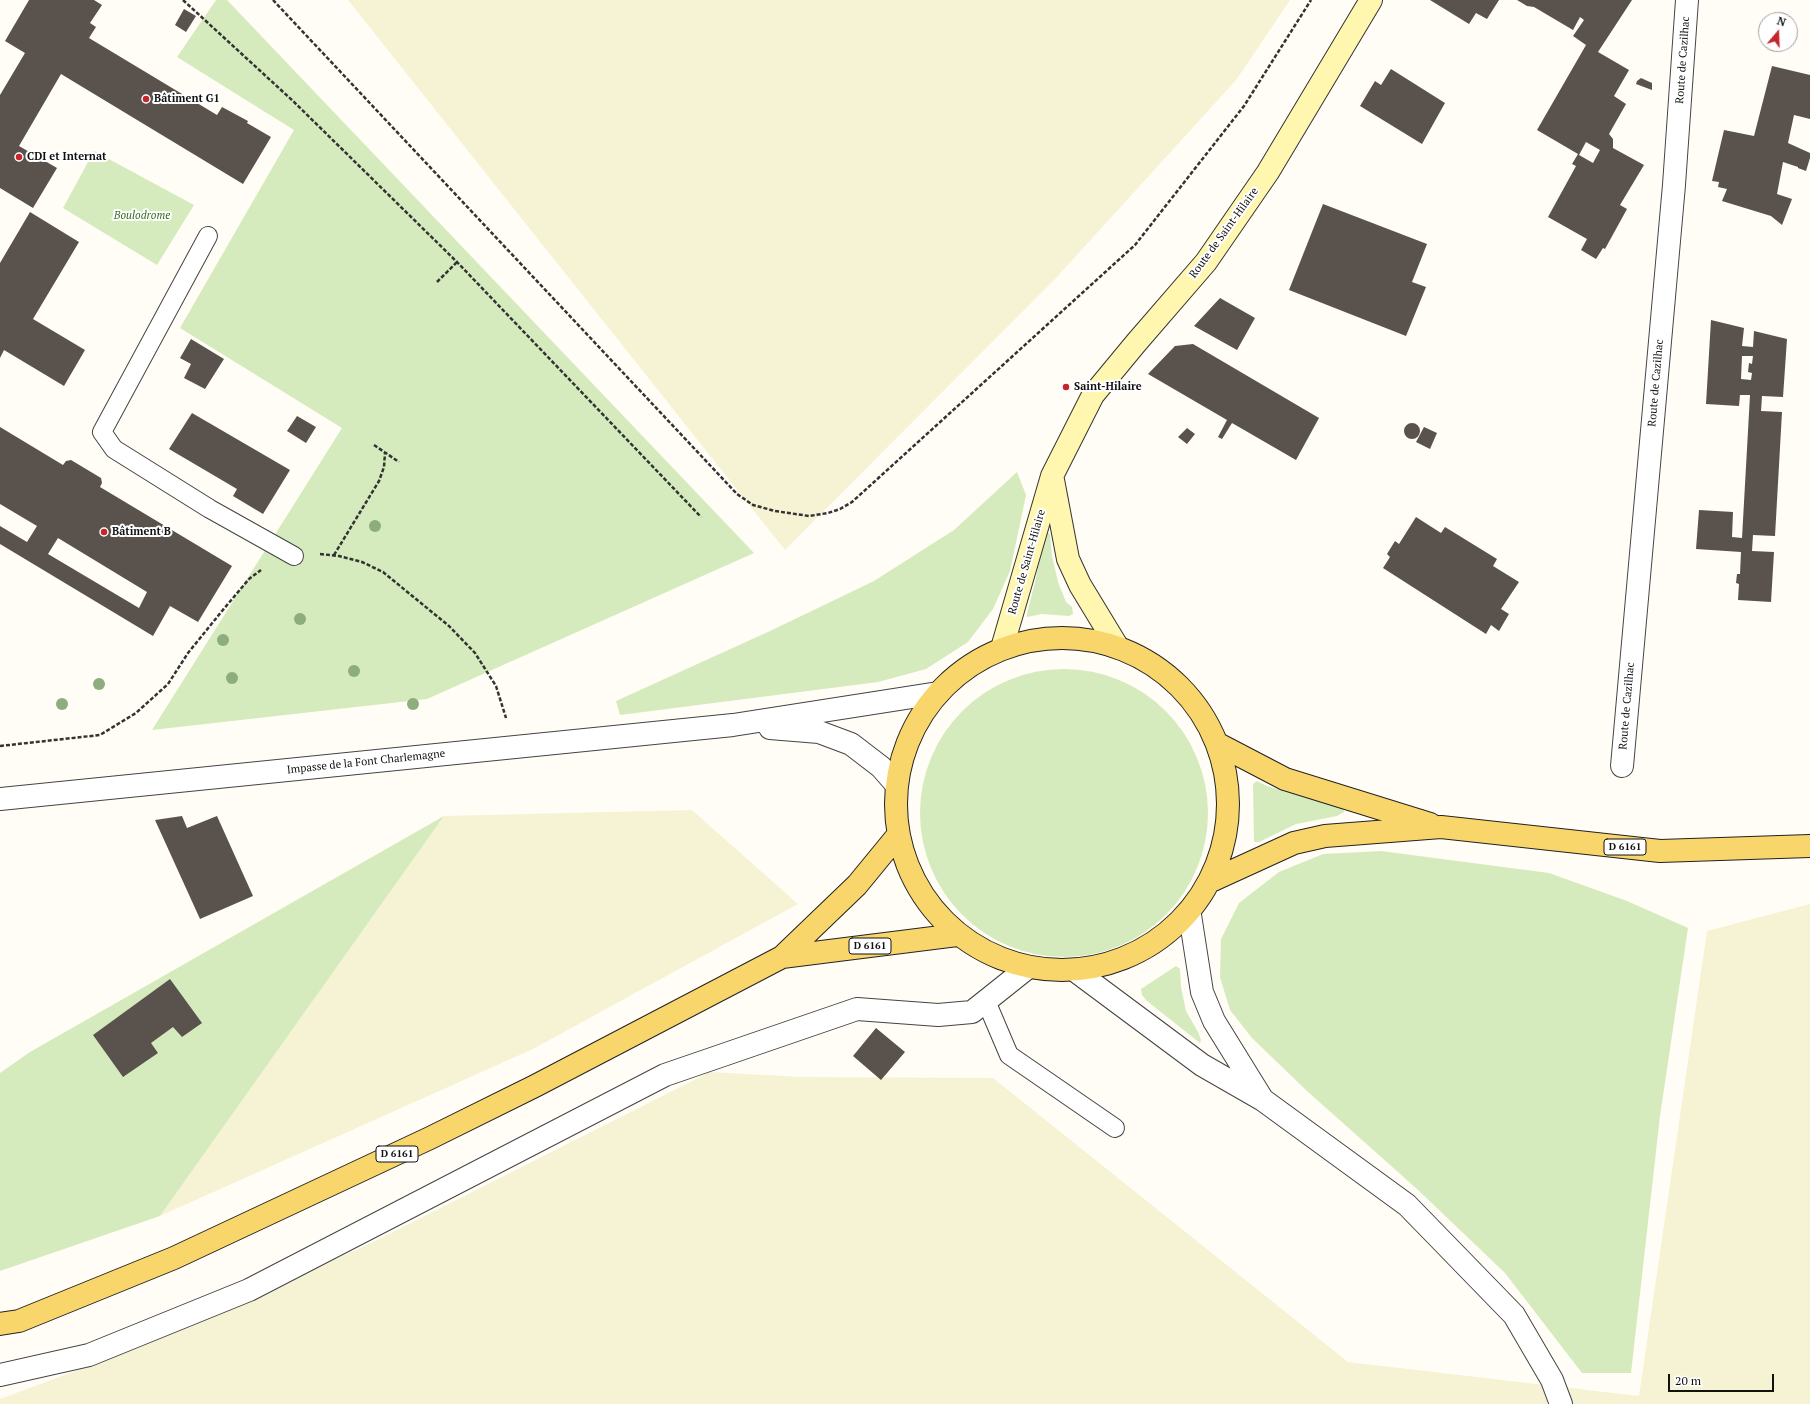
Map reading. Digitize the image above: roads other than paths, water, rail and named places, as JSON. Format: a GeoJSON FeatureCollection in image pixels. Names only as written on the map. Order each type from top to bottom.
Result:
{"type":"FeatureCollection","features":[{"type":"Feature","properties":{"kind":"main road","name":"Route de Saint-Hilaire"},"geometry":{"type":"LineString","coordinates":[[1002,648],[1052,476],[1093,395],[1206,262],[1268,172],[1371,0]]}},
{"type":"Feature","properties":{"kind":"main road","name":"Route de Saint-Hilaire"},"geometry":{"type":"LineString","coordinates":[[1052,476],[1068,559],[1080,585],[1117,646]]}},
{"type":"Feature","properties":{"kind":"main road"},"geometry":{"type":"LineString","coordinates":[[1058,637],[1117,646],[1176,680],[1204,713],[1218,744],[1231,808],[1213,880],[1202,902],[1190,915],[1144,952],[1077,972],[1049,972],[1026,969],[957,935],[913,882],[898,835],[894,782],[911,731],[938,693],[973,662],[1002,648],[1030,641],[1058,637]]}},
{"type":"Feature","properties":{"kind":"main road","name":"D 6161"},"geometry":{"type":"LineString","coordinates":[[1218,744],[1285,779],[1441,827]]}},
{"type":"Feature","properties":{"kind":"main road","name":"D 6161"},"geometry":{"type":"LineString","coordinates":[[1213,880],[1294,843],[1325,836],[1441,827],[1660,851],[1810,846]]}},
{"type":"Feature","properties":{"kind":"main road","name":"D 6161"},"geometry":{"type":"LineString","coordinates":[[0,1324],[19,1321],[174,1258],[416,1145],[535,1086],[782,957],[857,885],[898,835]]}},
{"type":"Feature","properties":{"kind":"main road","name":"D 6161"},"geometry":{"type":"LineString","coordinates":[[782,957],[957,935]]}},
{"type":"Feature","properties":{"kind":"street","name":"Route de Cazilhac"},"geometry":{"type":"LineString","coordinates":[[1622,766],[1674,185],[1687,0]]}},
{"type":"Feature","properties":{"kind":"street"},"geometry":{"type":"LineString","coordinates":[[733,725],[938,693]]}},
{"type":"Feature","properties":{"kind":"street"},"geometry":{"type":"LineString","coordinates":[[733,725],[819,732],[852,744],[881,767],[894,782]]}},
{"type":"Feature","properties":{"kind":"street","name":"Impasse de la Font Charlemagne"},"geometry":{"type":"LineString","coordinates":[[0,799],[733,725]]}},
{"type":"Feature","properties":{"kind":"street"},"geometry":{"type":"LineString","coordinates":[[1190,915],[1202,992],[1214,1021],[1263,1100]]}},
{"type":"Feature","properties":{"kind":"street"},"geometry":{"type":"LineString","coordinates":[[0,1375],[88,1355],[249,1290],[665,1076],[857,1009],[938,1015],[972,1012],[1026,969]]}},
{"type":"Feature","properties":{"kind":"street"},"geometry":{"type":"LineString","coordinates":[[1077,972],[1202,1065],[1263,1100],[1407,1205],[1514,1315],[1552,1380],[1561,1404]]}},
{"type":"Feature","properties":{"kind":"lane"},"geometry":{"type":"LineString","coordinates":[[208,236],[102,432],[114,448],[210,509],[294,556]]}},
{"type":"Feature","properties":{"kind":"lane"},"geometry":{"type":"LineString","coordinates":[[986,1001],[1009,1055],[1115,1128]]}},
{"type":"Feature","properties":{"kind":"place","name":"Bâtiment G1"},"geometry":{"type":"Point","coordinates":[146,99]}},
{"type":"Feature","properties":{"kind":"place","name":"CDI et Internat"},"geometry":{"type":"Point","coordinates":[19,157]}},
{"type":"Feature","properties":{"kind":"place","name":"Saint-Hilaire"},"geometry":{"type":"Point","coordinates":[1066,387]}},
{"type":"Feature","properties":{"kind":"place","name":"Bâtiment B"},"geometry":{"type":"Point","coordinates":[104,532]}},
{"type":"Feature","properties":{"kind":"park label","name":"Boulodrome"},"geometry":{"type":"Point","coordinates":[142,216]}}]}
